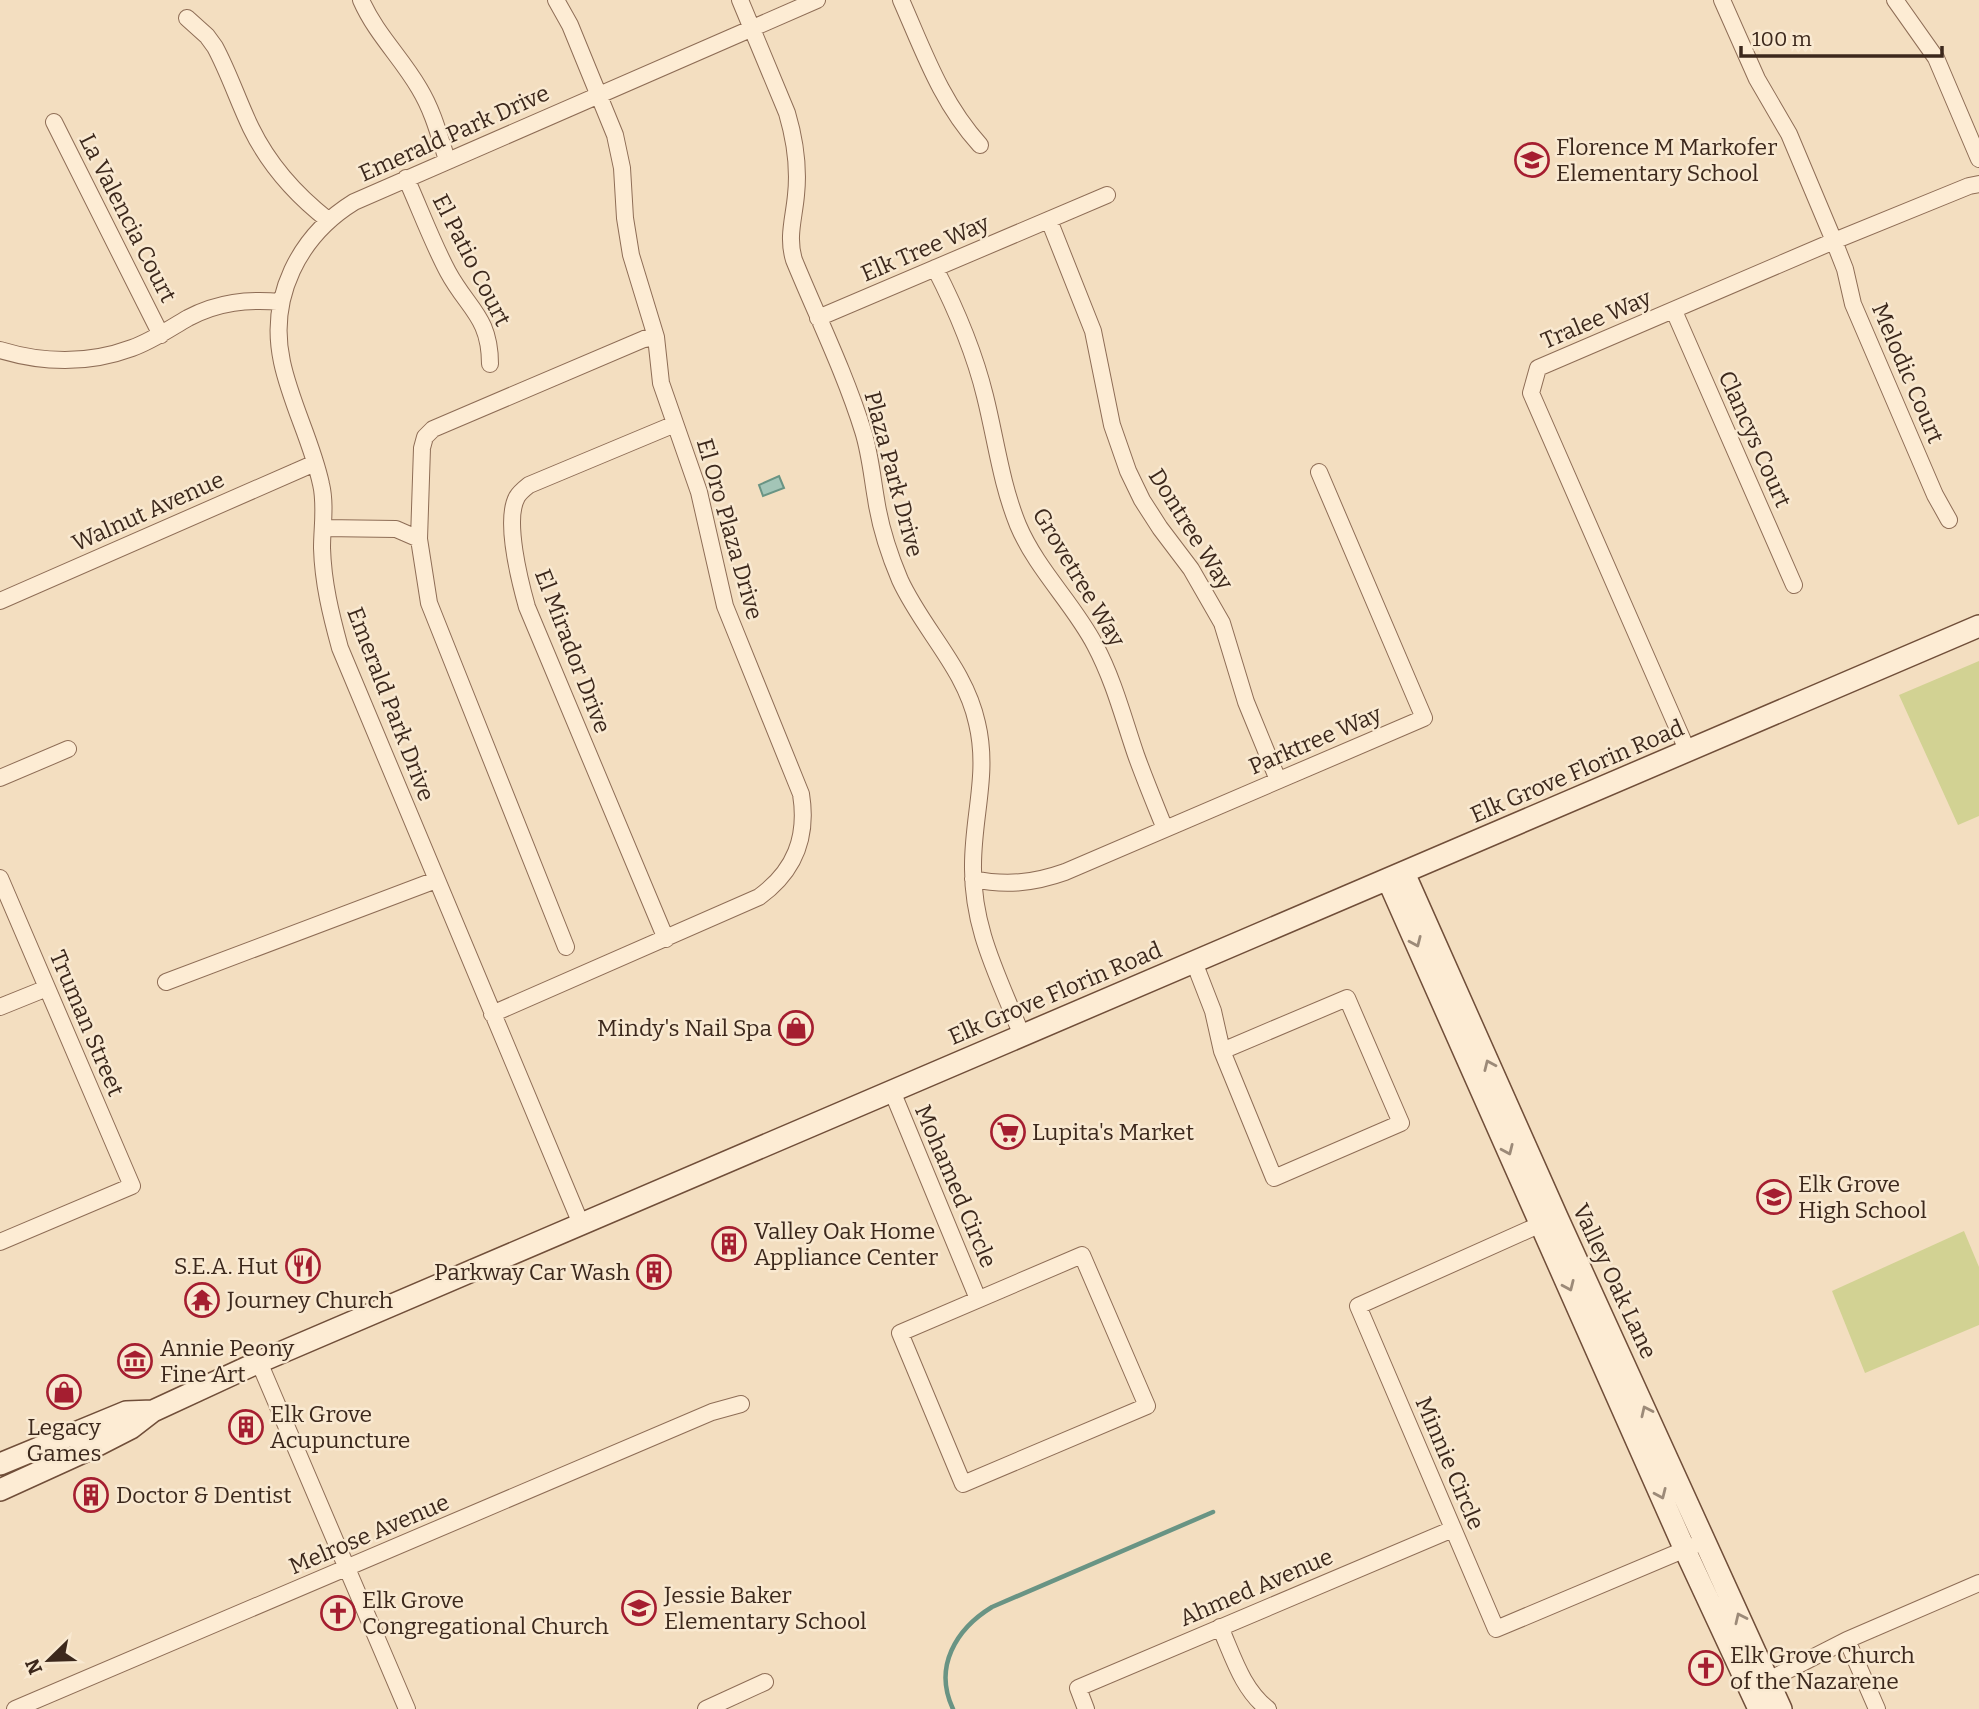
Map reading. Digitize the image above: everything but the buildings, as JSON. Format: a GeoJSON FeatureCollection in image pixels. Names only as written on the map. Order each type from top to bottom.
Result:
{"type":"FeatureCollection","features":[{"type":"Feature","properties":{"kind":"main road","name":"Elk Grove Florin Road"},"geometry":{"type":"LineString","coordinates":[[0,1490],[131,1428],[153,1411],[260,1362],[1979,626]]}},
{"type":"Feature","properties":{"kind":"main road","name":"Valley Oak Lane"},"geometry":{"type":"LineString","coordinates":[[1396,877],[1695,1545],[1760,1684],[1782,1709]]}},
{"type":"Feature","properties":{"kind":"main road","name":"Elk Grove Florin Road"},"geometry":{"type":"LineString","coordinates":[[0,1464],[126,1412],[153,1411]]}},
{"type":"Feature","properties":{"kind":"main road","name":"Valley Oak Lane"},"geometry":{"type":"LineString","coordinates":[[1759,1709],[1760,1684]]}},
{"type":"Feature","properties":{"kind":"street"},"geometry":{"type":"LineString","coordinates":[[361,0],[381,37],[411,75],[428,103],[447,160]]}},
{"type":"Feature","properties":{"kind":"street","name":"El Oro Plaza Drive"},"geometry":{"type":"LineString","coordinates":[[492,1014],[746,904],[782,878],[794,859],[802,839],[804,824],[801,794],[725,606],[699,492],[661,383],[656,337],[629,246],[619,151],[570,25],[556,0]]}},
{"type":"Feature","properties":{"kind":"street","name":"Plaza Park Drive"},"geometry":{"type":"LineString","coordinates":[[740,0],[792,130],[797,181],[790,246],[854,402],[864,434],[888,549],[916,609],[962,680],[977,719],[983,775],[975,834],[973,879],[979,925],[987,953],[1022,1036]]}},
{"type":"Feature","properties":{"kind":"street","name":"Emerald Park Drive"},"geometry":{"type":"LineString","coordinates":[[581,1224],[340,648],[325,582],[324,500],[315,463],[282,363],[279,333],[281,302],[297,260],[314,234],[328,220],[354,202],[817,0]]}},
{"type":"Feature","properties":{"kind":"street"},"geometry":{"type":"LineString","coordinates":[[901,0],[944,99],[962,126],[980,145]]}},
{"type":"Feature","properties":{"kind":"street","name":"Melodic Court"},"geometry":{"type":"LineString","coordinates":[[1722,0],[1757,79],[1789,134],[1845,269],[1853,303],[1935,495],[1949,520]]}},
{"type":"Feature","properties":{"kind":"street"},"geometry":{"type":"LineString","coordinates":[[1895,0],[1936,58],[1979,159]]}},
{"type":"Feature","properties":{"kind":"street"},"geometry":{"type":"LineString","coordinates":[[187,18],[215,47],[252,129],[269,159],[297,192],[328,220]]}},
{"type":"Feature","properties":{"kind":"street","name":"La Valencia Court"},"geometry":{"type":"LineString","coordinates":[[54,122],[161,335]]}},
{"type":"Feature","properties":{"kind":"street","name":"El Patio Court"},"geometry":{"type":"LineString","coordinates":[[406,178],[447,270],[481,320],[487,334],[490,364]]}},
{"type":"Feature","properties":{"kind":"street","name":"Tralee Way"},"geometry":{"type":"LineString","coordinates":[[1688,752],[1531,393],[1538,368],[1834,241],[1979,184]]}},
{"type":"Feature","properties":{"kind":"street","name":"Elk Tree Way"},"geometry":{"type":"LineString","coordinates":[[818,318],[1107,195]]}},
{"type":"Feature","properties":{"kind":"street","name":"Dontree Way"},"geometry":{"type":"LineString","coordinates":[[1049,220],[1093,331],[1112,425],[1128,471],[1142,500],[1191,569],[1222,623],[1247,702],[1278,780]]}},
{"type":"Feature","properties":{"kind":"street","name":"Grovetree Way"},"geometry":{"type":"LineString","coordinates":[[935,268],[964,330],[976,364],[1007,497],[1035,558],[1094,642],[1109,673],[1136,756],[1165,829]]}},
{"type":"Feature","properties":{"kind":"street"},"geometry":{"type":"LineString","coordinates":[[0,350],[48,360],[83,359],[117,353],[161,335],[188,318],[215,307],[243,301],[281,302]]}},
{"type":"Feature","properties":{"kind":"street","name":"Clancys Court"},"geometry":{"type":"LineString","coordinates":[[1674,311],[1794,585]]}},
{"type":"Feature","properties":{"kind":"street"},"geometry":{"type":"LineString","coordinates":[[566,947],[429,603],[419,539],[422,448],[429,432],[615,351],[656,337]]}},
{"type":"Feature","properties":{"kind":"street","name":"El Mirador Drive"},"geometry":{"type":"LineString","coordinates":[[666,939],[527,607],[518,572],[513,518],[516,498],[529,485],[675,424]]}},
{"type":"Feature","properties":{"kind":"street","name":"Walnut Avenue"},"geometry":{"type":"LineString","coordinates":[[0,601],[315,463]]}},
{"type":"Feature","properties":{"kind":"street","name":"Parktree Way"},"geometry":{"type":"LineString","coordinates":[[973,879],[1019,883],[1049,877],[1424,718],[1320,472]]}},
{"type":"Feature","properties":{"kind":"street"},"geometry":{"type":"LineString","coordinates":[[323,528],[396,529],[419,539]]}},
{"type":"Feature","properties":{"kind":"street"},"geometry":{"type":"LineString","coordinates":[[0,779],[68,749]]}},
{"type":"Feature","properties":{"kind":"street","name":"Truman Street"},"geometry":{"type":"LineString","coordinates":[[0,878],[132,1186],[0,1242]]}},
{"type":"Feature","properties":{"kind":"street"},"geometry":{"type":"LineString","coordinates":[[166,982],[436,880]]}},
{"type":"Feature","properties":{"kind":"street"},"geometry":{"type":"LineString","coordinates":[[1194,962],[1213,1011],[1222,1051],[1274,1178],[1401,1123],[1347,998],[1222,1051]]}},
{"type":"Feature","properties":{"kind":"street"},"geometry":{"type":"LineString","coordinates":[[0,1007],[47,988]]}},
{"type":"Feature","properties":{"kind":"street","name":"Mohamed Circle"},"geometry":{"type":"LineString","coordinates":[[892,1091],[978,1299]]}},
{"type":"Feature","properties":{"kind":"street","name":"Minnie Circle"},"geometry":{"type":"LineString","coordinates":[[1549,1220],[1358,1306],[1496,1629],[1695,1545]]}},
{"type":"Feature","properties":{"kind":"street","name":"Mohamed Circle"},"geometry":{"type":"LineString","coordinates":[[1082,1255],[1147,1406],[963,1484],[900,1333],[978,1299],[1082,1255]]}},
{"type":"Feature","properties":{"kind":"street"},"geometry":{"type":"LineString","coordinates":[[260,1362],[407,1709]]}},
{"type":"Feature","properties":{"kind":"street","name":"Melrose Avenue"},"geometry":{"type":"LineString","coordinates":[[15,1709],[712,1412],[741,1404]]}},
{"type":"Feature","properties":{"kind":"street","name":"Ahmed Avenue"},"geometry":{"type":"LineString","coordinates":[[1086,1709],[1077,1688],[1453,1529]]}},
{"type":"Feature","properties":{"kind":"street"},"geometry":{"type":"LineString","coordinates":[[1760,1684],[1847,1640],[1979,1583]]}},
{"type":"Feature","properties":{"kind":"street"},"geometry":{"type":"LineString","coordinates":[[1220,1627],[1243,1680],[1268,1709]]}},
{"type":"Feature","properties":{"kind":"street"},"geometry":{"type":"LineString","coordinates":[[1847,1640],[1877,1709]]}},
{"type":"Feature","properties":{"kind":"street"},"geometry":{"type":"LineString","coordinates":[[706,1709],[765,1682]]}},
{"type":"Feature","properties":{"kind":"green space"},"geometry":{"type":"Polygon","coordinates":[[[1979,661],[1979,816],[1958,825],[1899,695],[1979,661]]]}},
{"type":"Feature","properties":{"kind":"green space"},"geometry":{"type":"Polygon","coordinates":[[[1964,1231],[1979,1267],[1979,1325],[1865,1373],[1832,1291],[1964,1231]]]}},
{"type":"Feature","properties":{"kind":"shaded area"},"geometry":{"type":"Polygon","coordinates":[[[779,476],[784,488],[763,496],[759,485],[779,476]]]}},
{"type":"Feature","properties":{"kind":"waterway"},"geometry":{"type":"LineString","coordinates":[[953,1709],[947,1693],[947,1664],[959,1638],[979,1616],[992,1607],[1213,1512]]}},
{"type":"Feature","properties":{"kind":"place","name":"Florence M Markofer Elementary School"},"geometry":{"type":"Point","coordinates":[1532,160]}},
{"type":"Feature","properties":{"kind":"place","name":"Mindy's Nail Spa"},"geometry":{"type":"Point","coordinates":[796,1028]}},
{"type":"Feature","properties":{"kind":"place","name":"Lupita's Market"},"geometry":{"type":"Point","coordinates":[1008,1132]}},
{"type":"Feature","properties":{"kind":"place","name":"Elk Grove High School"},"geometry":{"type":"Point","coordinates":[1774,1197]}},
{"type":"Feature","properties":{"kind":"place","name":"Valley Oak Home Appliance Center"},"geometry":{"type":"Point","coordinates":[729,1244]}},
{"type":"Feature","properties":{"kind":"place","name":"S.E.A. Hut"},"geometry":{"type":"Point","coordinates":[303,1266]}},
{"type":"Feature","properties":{"kind":"place","name":"Parkway Car Wash"},"geometry":{"type":"Point","coordinates":[654,1272]}},
{"type":"Feature","properties":{"kind":"place","name":"Journey Church"},"geometry":{"type":"Point","coordinates":[202,1300]}},
{"type":"Feature","properties":{"kind":"place","name":"Annie Peony Fine Art"},"geometry":{"type":"Point","coordinates":[135,1361]}},
{"type":"Feature","properties":{"kind":"place","name":"Legacy Games"},"geometry":{"type":"Point","coordinates":[64,1392]}},
{"type":"Feature","properties":{"kind":"place","name":"Elk Grove Acupuncture"},"geometry":{"type":"Point","coordinates":[246,1427]}},
{"type":"Feature","properties":{"kind":"place","name":"Doctor & Dentist"},"geometry":{"type":"Point","coordinates":[91,1495]}},
{"type":"Feature","properties":{"kind":"place","name":"Jessie Baker Elementary School"},"geometry":{"type":"Point","coordinates":[639,1608]}},
{"type":"Feature","properties":{"kind":"place","name":"Elk Grove Congregational Church"},"geometry":{"type":"Point","coordinates":[338,1613]}},
{"type":"Feature","properties":{"kind":"place","name":"Elk Grove Church of the Nazarene"},"geometry":{"type":"Point","coordinates":[1706,1668]}}]}
